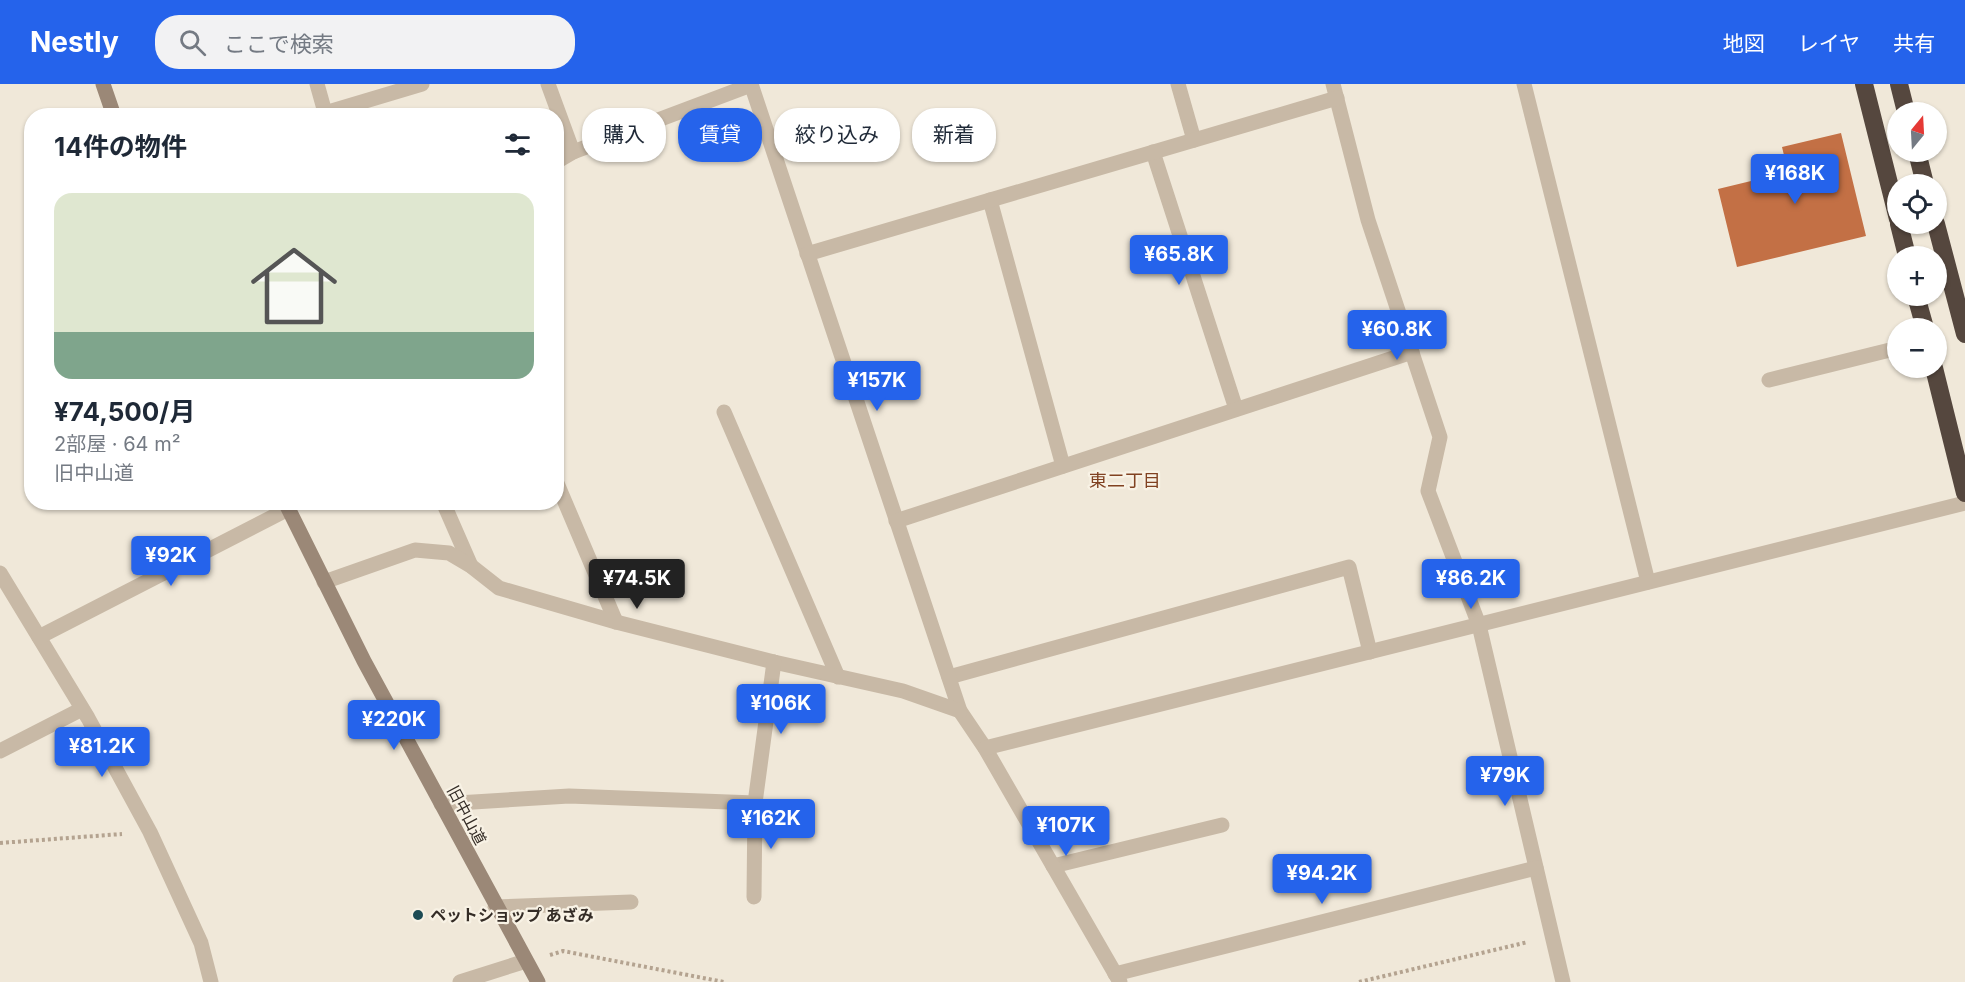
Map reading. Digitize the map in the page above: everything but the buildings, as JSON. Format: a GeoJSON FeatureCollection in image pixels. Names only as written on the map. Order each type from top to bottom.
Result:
{"type":"FeatureCollection","features":[{"type":"Feature","properties":{"kind":"highway"},"geometry":{"type":"LineString","coordinates":[[1864,84],[1887,177]]}},
{"type":"Feature","properties":{"kind":"highway"},"geometry":{"type":"LineString","coordinates":[[1899,84],[1904,102]]}},
{"type":"Feature","properties":{"kind":"highway"},"geometry":{"type":"LineString","coordinates":[[1939,234],[1965,334]]}},
{"type":"Feature","properties":{"kind":"highway"},"geometry":{"type":"LineString","coordinates":[[1936,378],[1965,493]]}},
{"type":"Feature","properties":{"kind":"main road"},"geometry":{"type":"LineString","coordinates":[[102,84],[111,108]]}},
{"type":"Feature","properties":{"kind":"main road","name":"旧中山道"},"geometry":{"type":"LineString","coordinates":[[289,510],[324,582],[495,907],[538,982]]}},
{"type":"Feature","properties":{"kind":"street"},"geometry":{"type":"LineString","coordinates":[[317,84],[324,108]]}},
{"type":"Feature","properties":{"kind":"street"},"geometry":{"type":"LineString","coordinates":[[345,108],[422,84]]}},
{"type":"Feature","properties":{"kind":"street"},"geometry":{"type":"LineString","coordinates":[[548,84],[557,108]]}},
{"type":"Feature","properties":{"kind":"street"},"geometry":{"type":"LineString","coordinates":[[564,157],[752,84],[960,711],[985,748],[1118,978],[1536,868]]}},
{"type":"Feature","properties":{"kind":"street"},"geometry":{"type":"LineString","coordinates":[[1178,84],[1194,140]]}},
{"type":"Feature","properties":{"kind":"street"},"geometry":{"type":"LineString","coordinates":[[1524,84],[1648,582]]}},
{"type":"Feature","properties":{"kind":"street"},"geometry":{"type":"LineString","coordinates":[[807,254],[1194,140],[1335,91],[1368,220],[1440,437],[1428,491],[1479,625],[1563,982]]}},
{"type":"Feature","properties":{"kind":"street"},"geometry":{"type":"LineString","coordinates":[[564,128],[573,152]]}},
{"type":"Feature","properties":{"kind":"street"},"geometry":{"type":"LineString","coordinates":[[1153,152],[1236,409]]}},
{"type":"Feature","properties":{"kind":"street"},"geometry":{"type":"LineString","coordinates":[[990,200],[1063,466]]}},
{"type":"Feature","properties":{"kind":"street"},"geometry":{"type":"LineString","coordinates":[[1769,380],[1887,351]]}},
{"type":"Feature","properties":{"kind":"street"},"geometry":{"type":"LineString","coordinates":[[896,521],[1412,352]]}},
{"type":"Feature","properties":{"kind":"street"},"geometry":{"type":"LineString","coordinates":[[724,412],[838,676]]}},
{"type":"Feature","properties":{"kind":"street"},"geometry":{"type":"LineString","coordinates":[[564,500],[616,622]]}},
{"type":"Feature","properties":{"kind":"street"},"geometry":{"type":"LineString","coordinates":[[985,748],[1965,503]]}},
{"type":"Feature","properties":{"kind":"street"},"geometry":{"type":"LineString","coordinates":[[39,637],[279,510]]}},
{"type":"Feature","properties":{"kind":"street"},"geometry":{"type":"LineString","coordinates":[[446,510],[471,566]]}},
{"type":"Feature","properties":{"kind":"street"},"geometry":{"type":"LineString","coordinates":[[324,582],[415,550],[449,553],[471,566],[499,588],[616,622],[774,662],[903,691],[960,711]]}},
{"type":"Feature","properties":{"kind":"street"},"geometry":{"type":"LineString","coordinates":[[949,677],[1349,567],[1370,652]]}},
{"type":"Feature","properties":{"kind":"street"},"geometry":{"type":"LineString","coordinates":[[0,573],[82,709],[150,832],[201,943],[211,982]]}},
{"type":"Feature","properties":{"kind":"street"},"geometry":{"type":"LineString","coordinates":[[754,897],[755,802],[774,662]]}},
{"type":"Feature","properties":{"kind":"street"},"geometry":{"type":"LineString","coordinates":[[0,751],[82,709]]}},
{"type":"Feature","properties":{"kind":"street"},"geometry":{"type":"LineString","coordinates":[[441,804],[569,796],[755,802]]}},
{"type":"Feature","properties":{"kind":"street"},"geometry":{"type":"LineString","coordinates":[[1053,866],[1222,825]]}},
{"type":"Feature","properties":{"kind":"street"},"geometry":{"type":"LineString","coordinates":[[495,907],[631,902]]}},
{"type":"Feature","properties":{"kind":"street"},"geometry":{"type":"LineString","coordinates":[[460,982],[526,961]]}},
{"type":"Feature","properties":{"kind":"path"},"geometry":{"type":"LineString","coordinates":[[0,843],[150,832]]}},
{"type":"Feature","properties":{"kind":"path"},"geometry":{"type":"LineString","coordinates":[[1359,982],[1552,936]]}},
{"type":"Feature","properties":{"kind":"path"},"geometry":{"type":"LineString","coordinates":[[526,961],[564,951],[724,982]]}},
{"type":"Feature","properties":{"kind":"place","name":"ペットショップ あざみ"},"geometry":{"type":"Point","coordinates":[418,915]}},
{"type":"Feature","properties":{"kind":"district","name":"東二丁目"},"geometry":{"type":"Point","coordinates":[1125,480]}}]}
